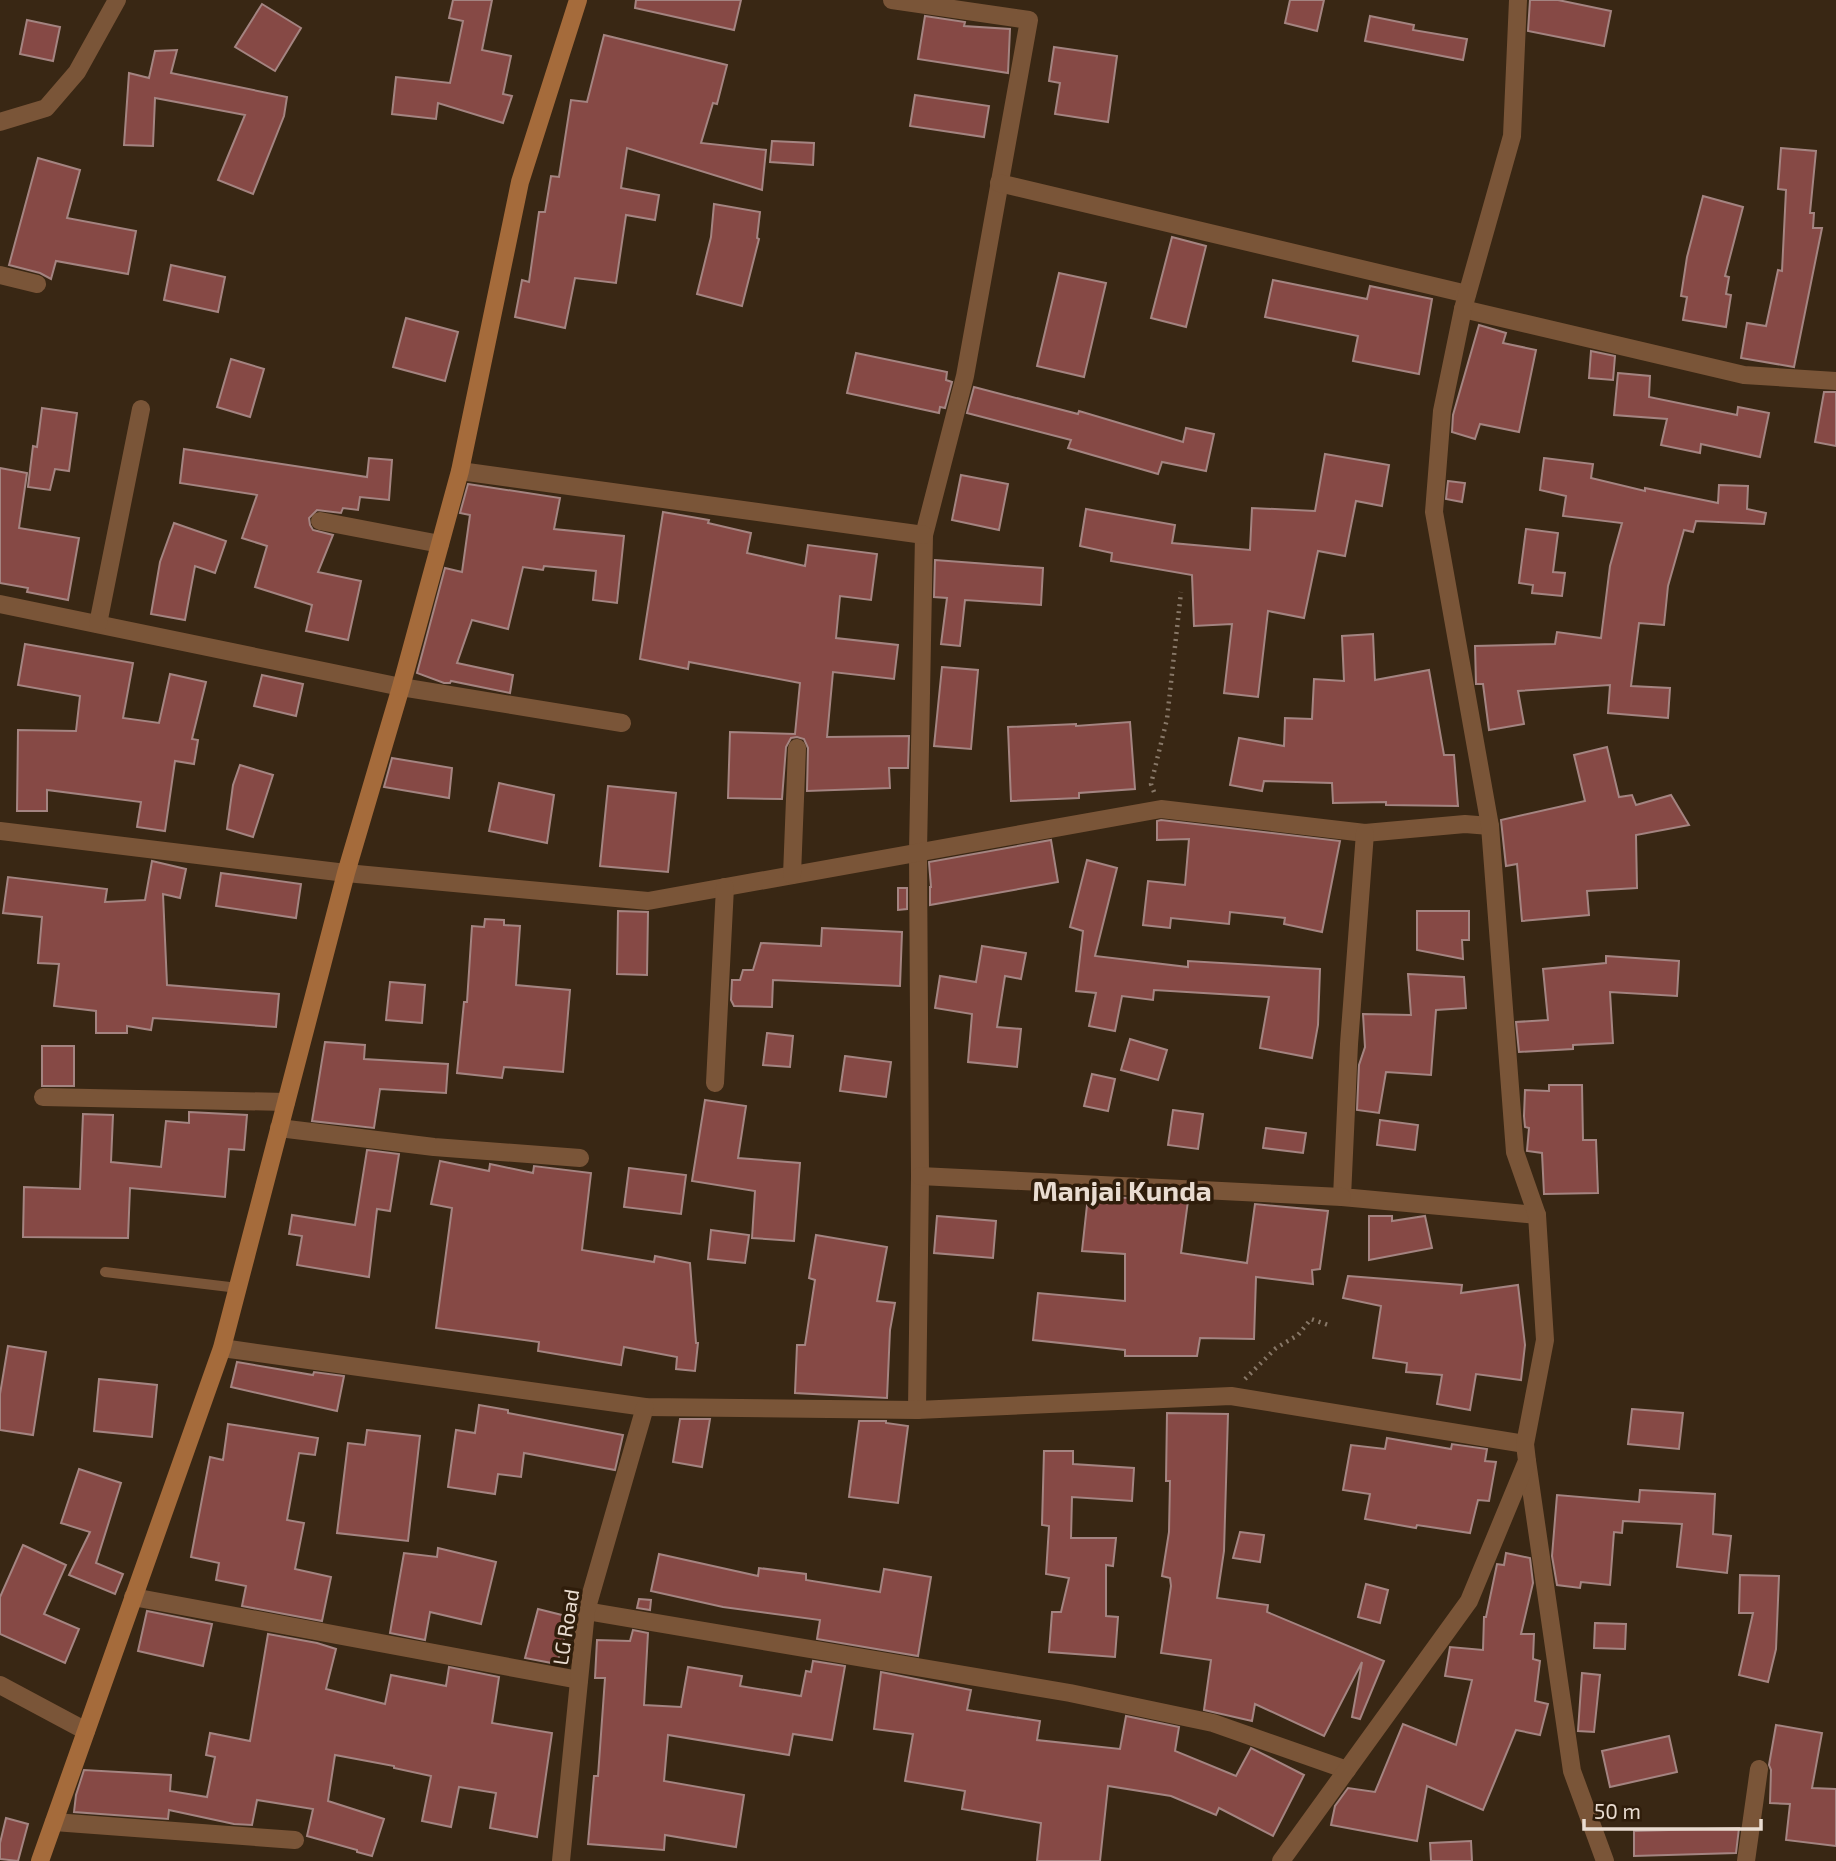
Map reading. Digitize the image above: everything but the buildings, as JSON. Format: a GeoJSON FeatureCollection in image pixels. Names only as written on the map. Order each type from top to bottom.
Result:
{"type":"FeatureCollection","features":[{"type":"Feature","properties":{"kind":"street"},"geometry":{"type":"LineString","coordinates":[[0,122],[46,108],[77,72],[117,0]]}},
{"type":"Feature","properties":{"kind":"street"},"geometry":{"type":"LineString","coordinates":[[40,1861],[222,1348],[346,873],[401,687],[460,471],[520,183],[578,0]]}},
{"type":"Feature","properties":{"kind":"street"},"geometry":{"type":"LineString","coordinates":[[892,0],[1028,20],[965,376],[925,535],[918,852],[920,1176],[917,1410]]}},
{"type":"Feature","properties":{"kind":"street"},"geometry":{"type":"LineString","coordinates":[[1281,1861],[1469,1601],[1526,1452],[1545,1340],[1537,1215],[1515,1152],[1490,826],[1434,512],[1442,411],[1465,302],[1512,136],[1518,0]]}},
{"type":"Feature","properties":{"kind":"street"},"geometry":{"type":"LineString","coordinates":[[999,183],[1744,375],[1836,381]]}},
{"type":"Feature","properties":{"kind":"street"},"geometry":{"type":"LineString","coordinates":[[0,275],[37,284]]}},
{"type":"Feature","properties":{"kind":"street"},"geometry":{"type":"LineString","coordinates":[[98,624],[141,409]]}},
{"type":"Feature","properties":{"kind":"street"},"geometry":{"type":"LineString","coordinates":[[460,471],[925,535]]}},
{"type":"Feature","properties":{"kind":"street"},"geometry":{"type":"LineString","coordinates":[[320,521],[440,544]]}},
{"type":"Feature","properties":{"kind":"street"},"geometry":{"type":"LineString","coordinates":[[0,604],[401,687],[622,723]]}},
{"type":"Feature","properties":{"kind":"street"},"geometry":{"type":"LineString","coordinates":[[792,875],[797,748]]}},
{"type":"Feature","properties":{"kind":"street"},"geometry":{"type":"LineString","coordinates":[[0,831],[346,873],[648,901],[1161,809],[1365,832],[1465,824],[1490,826]]}},
{"type":"Feature","properties":{"kind":"street"},"geometry":{"type":"LineString","coordinates":[[1342,1197],[1349,1044],[1365,832]]}},
{"type":"Feature","properties":{"kind":"street"},"geometry":{"type":"LineString","coordinates":[[715,1083],[725,887]]}},
{"type":"Feature","properties":{"kind":"street"},"geometry":{"type":"LineString","coordinates":[[43,1097],[286,1102]]}},
{"type":"Feature","properties":{"kind":"street"},"geometry":{"type":"LineString","coordinates":[[279,1128],[434,1147],[580,1158]]}},
{"type":"Feature","properties":{"kind":"street"},"geometry":{"type":"LineString","coordinates":[[920,1176],[1342,1197],[1537,1215]]}},
{"type":"Feature","properties":{"kind":"street"},"geometry":{"type":"LineString","coordinates":[[222,1348],[645,1406],[917,1410],[1231,1396],[1526,1452]]}},
{"type":"Feature","properties":{"kind":"street","name":"LG Road"},"geometry":{"type":"LineString","coordinates":[[561,1861],[586,1611],[645,1406]]}},
{"type":"Feature","properties":{"kind":"street"},"geometry":{"type":"LineString","coordinates":[[1526,1452],[1572,1771],[1605,1861]]}},
{"type":"Feature","properties":{"kind":"street"},"geometry":{"type":"LineString","coordinates":[[133,1597],[579,1680]]}},
{"type":"Feature","properties":{"kind":"street"},"geometry":{"type":"LineString","coordinates":[[586,1611],[1070,1693],[1213,1723],[1347,1770]]}},
{"type":"Feature","properties":{"kind":"street"},"geometry":{"type":"LineString","coordinates":[[0,1685],[86,1731]]}},
{"type":"Feature","properties":{"kind":"street"},"geometry":{"type":"LineString","coordinates":[[1746,1861],[1759,1769]]}},
{"type":"Feature","properties":{"kind":"street"},"geometry":{"type":"LineString","coordinates":[[54,1822],[295,1840]]}},
{"type":"Feature","properties":{"kind":"lane"},"geometry":{"type":"LineString","coordinates":[[105,1272],[238,1287]]}},
{"type":"Feature","properties":{"kind":"path"},"geometry":{"type":"LineString","coordinates":[[1161,809],[1151,784],[1167,719],[1181,592]]}},
{"type":"Feature","properties":{"kind":"path"},"geometry":{"type":"LineString","coordinates":[[1231,1396],[1276,1348],[1298,1335],[1311,1319],[1331,1326]]}},
{"type":"Feature","properties":{"kind":"district","name":"Manjai Kunda"},"geometry":{"type":"Point","coordinates":[1122,1190]}}]}
